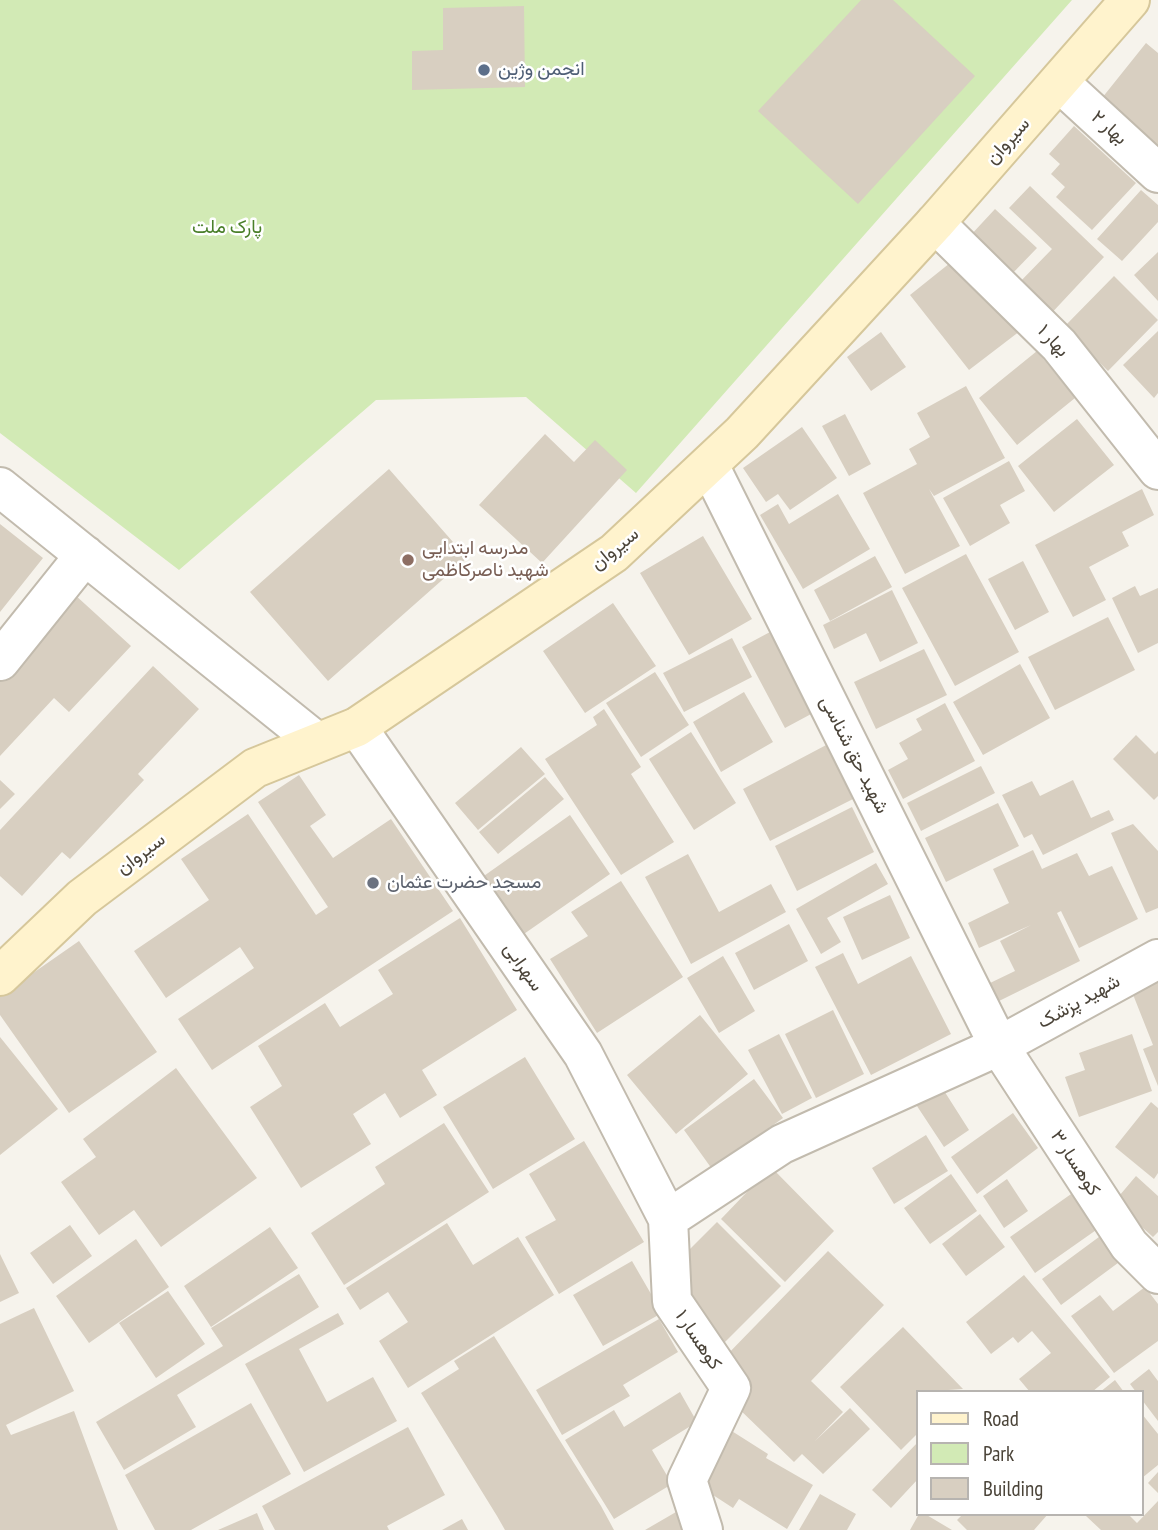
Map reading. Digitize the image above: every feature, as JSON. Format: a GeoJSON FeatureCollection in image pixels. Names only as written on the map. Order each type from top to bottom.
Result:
{"type":"FeatureCollection","features":[{"type":"Feature","properties":{"kind":"street","name":"سیروان"},"geometry":{"type":"LineString","coordinates":[[0,976],[82,898],[255,768],[357,727],[614,554],[742,433],[935,223],[1060,83],[1129,0]]}},
{"type":"Feature","properties":{"kind":"street","name":"بهار ۲"},"geometry":{"type":"LineString","coordinates":[[1060,83],[1158,173]]}},
{"type":"Feature","properties":{"kind":"street","name":"بهار ۱"},"geometry":{"type":"LineString","coordinates":[[935,223],[1059,345],[1158,470]]}},
{"type":"Feature","properties":{"kind":"street","name":"شهید حق شناسی"},"geometry":{"type":"LineString","coordinates":[[709,465],[999,1046]]}},
{"type":"Feature","properties":{"kind":"street"},"geometry":{"type":"LineString","coordinates":[[0,488],[317,742]]}},
{"type":"Feature","properties":{"kind":"street"},"geometry":{"type":"LineString","coordinates":[[0,661],[85,555]]}},
{"type":"Feature","properties":{"kind":"street","name":"سهرابی"},"geometry":{"type":"LineString","coordinates":[[357,727],[583,1054],[668,1219]]}},
{"type":"Feature","properties":{"kind":"street","name":"شهید پزشک"},"geometry":{"type":"LineString","coordinates":[[668,1219],[782,1144],[999,1046],[1158,959]]}},
{"type":"Feature","properties":{"kind":"street","name":"کوهسار ۳"},"geometry":{"type":"LineString","coordinates":[[999,1046],[1129,1245],[1158,1274]]}},
{"type":"Feature","properties":{"kind":"street","name":"کوهسار ۱"},"geometry":{"type":"LineString","coordinates":[[668,1219],[672,1301],[731,1388],[687,1480],[702,1530]]}},
{"type":"Feature","properties":{"kind":"green space","name":"پارک ملت"},"geometry":{"type":"Polygon","coordinates":[[[0,0],[1072,0],[636,493],[526,397],[376,400],[179,570],[0,433],[0,0]]]}},
{"type":"Feature","properties":{"kind":"building"},"geometry":{"type":"Polygon","coordinates":[[[861,0],[893,0],[975,76],[858,204],[758,111],[861,0]]]}},
{"type":"Feature","properties":{"kind":"building"},"geometry":{"type":"Polygon","coordinates":[[[524,6],[525,87],[412,90],[412,51],[443,50],[443,8],[524,6]]]}},
{"type":"Feature","properties":{"kind":"building"},"geometry":{"type":"Polygon","coordinates":[[[1146,43],[1158,53],[1158,152],[1098,103],[1146,43]]]}},
{"type":"Feature","properties":{"kind":"building"},"geometry":{"type":"Polygon","coordinates":[[[1074,126],[1136,183],[1092,230],[1056,197],[1065,187],[1051,174],[1060,164],[1049,154],[1074,126]]]}},
{"type":"Feature","properties":{"kind":"building"},"geometry":{"type":"Polygon","coordinates":[[[1030,186],[1104,257],[1047,318],[1015,287],[1052,249],[1009,208],[1030,186]]]}},
{"type":"Feature","properties":{"kind":"building"},"geometry":{"type":"Polygon","coordinates":[[[1141,190],[1158,205],[1158,222],[1122,261],[1097,239],[1141,190]]]}},
{"type":"Feature","properties":{"kind":"building"},"geometry":{"type":"Polygon","coordinates":[[[995,209],[1037,248],[1010,276],[969,237],[995,209]]]}},
{"type":"Feature","properties":{"kind":"building"},"geometry":{"type":"Polygon","coordinates":[[[1158,252],[1158,301],[1134,275],[1158,252]]]}},
{"type":"Feature","properties":{"kind":"building"},"geometry":{"type":"Polygon","coordinates":[[[960,255],[1020,331],[969,370],[910,295],[960,255]]]}},
{"type":"Feature","properties":{"kind":"building"},"geometry":{"type":"Polygon","coordinates":[[[1114,276],[1158,320],[1108,371],[1064,327],[1114,276]]]}},
{"type":"Feature","properties":{"kind":"building"},"geometry":{"type":"Polygon","coordinates":[[[1158,331],[1158,393],[1154,398],[1123,365],[1158,331]]]}},
{"type":"Feature","properties":{"kind":"building"},"geometry":{"type":"Polygon","coordinates":[[[881,332],[906,367],[871,391],[847,357],[881,332]]]}},
{"type":"Feature","properties":{"kind":"building"},"geometry":{"type":"Polygon","coordinates":[[[1037,351],[1075,398],[1017,445],[979,398],[1037,351]]]}},
{"type":"Feature","properties":{"kind":"building"},"geometry":{"type":"Polygon","coordinates":[[[966,386],[1005,458],[934,496],[929,489],[960,546],[905,574],[863,493],[917,464],[909,449],[930,437],[917,413],[966,386]]]}},
{"type":"Feature","properties":{"kind":"building"},"geometry":{"type":"Polygon","coordinates":[[[845,414],[871,464],[849,476],[822,426],[845,414]]]}},
{"type":"Feature","properties":{"kind":"building"},"geometry":{"type":"Polygon","coordinates":[[[1077,419],[1114,465],[1054,512],[1018,466],[1077,419]]]}},
{"type":"Feature","properties":{"kind":"building"},"geometry":{"type":"Polygon","coordinates":[[[802,427],[837,478],[790,510],[778,494],[766,502],[743,468],[802,427]]]}},
{"type":"Feature","properties":{"kind":"building"},"geometry":{"type":"Polygon","coordinates":[[[545,434],[574,462],[595,440],[627,470],[542,563],[479,505],[545,434]]]}},
{"type":"Feature","properties":{"kind":"building"},"geometry":{"type":"Polygon","coordinates":[[[1009,461],[1025,491],[1000,505],[1010,523],[970,546],[943,498],[1009,461]]]}},
{"type":"Feature","properties":{"kind":"building"},"geometry":{"type":"Polygon","coordinates":[[[389,469],[467,558],[328,681],[250,592],[389,469]]]}},
{"type":"Feature","properties":{"kind":"building"},"geometry":{"type":"Polygon","coordinates":[[[1142,489],[1154,515],[1122,532],[1129,546],[1089,567],[1106,600],[1073,617],[1035,545],[1142,489]]]}},
{"type":"Feature","properties":{"kind":"building"},"geometry":{"type":"Polygon","coordinates":[[[838,494],[870,549],[803,589],[760,515],[778,504],[789,524],[838,494]]]}},
{"type":"Feature","properties":{"kind":"building"},"geometry":{"type":"Polygon","coordinates":[[[0,524],[43,558],[0,612],[0,524]]]}},
{"type":"Feature","properties":{"kind":"building"},"geometry":{"type":"Polygon","coordinates":[[[703,536],[752,619],[689,655],[640,573],[703,536]]]}},
{"type":"Feature","properties":{"kind":"building"},"geometry":{"type":"Polygon","coordinates":[[[966,554],[1019,652],[955,686],[902,588],[966,554]]]}},
{"type":"Feature","properties":{"kind":"building"},"geometry":{"type":"Polygon","coordinates":[[[875,556],[892,587],[830,621],[814,590],[875,556]]]}},
{"type":"Feature","properties":{"kind":"building"},"geometry":{"type":"Polygon","coordinates":[[[1023,561],[1049,612],[1015,630],[988,579],[1023,561]]]}},
{"type":"Feature","properties":{"kind":"building"},"geometry":{"type":"Polygon","coordinates":[[[1135,586],[1140,596],[1158,588],[1158,643],[1138,653],[1112,598],[1135,586]]]}},
{"type":"Feature","properties":{"kind":"building"},"geometry":{"type":"Polygon","coordinates":[[[892,590],[918,643],[880,662],[866,633],[834,649],[823,625],[892,590]]]}},
{"type":"Feature","properties":{"kind":"building"},"geometry":{"type":"Polygon","coordinates":[[[74,594],[131,646],[69,712],[54,698],[0,756],[0,675],[74,594]]]}},
{"type":"Feature","properties":{"kind":"building"},"geometry":{"type":"Polygon","coordinates":[[[613,603],[656,666],[585,713],[543,651],[613,603]]]}},
{"type":"Feature","properties":{"kind":"building"},"geometry":{"type":"Polygon","coordinates":[[[1108,617],[1135,670],[1055,710],[1028,657],[1108,617]]]}},
{"type":"Feature","properties":{"kind":"building"},"geometry":{"type":"Polygon","coordinates":[[[770,632],[813,713],[785,728],[742,647],[770,632]]]}},
{"type":"Feature","properties":{"kind":"building"},"geometry":{"type":"Polygon","coordinates":[[[732,638],[752,677],[684,712],[663,673],[732,638]]]}},
{"type":"Feature","properties":{"kind":"building"},"geometry":{"type":"Polygon","coordinates":[[[924,649],[947,695],[876,729],[854,682],[924,649]]]}},
{"type":"Feature","properties":{"kind":"building"},"geometry":{"type":"Polygon","coordinates":[[[1020,664],[1050,718],[983,755],[953,702],[1020,664]]]}},
{"type":"Feature","properties":{"kind":"building"},"geometry":{"type":"Polygon","coordinates":[[[153,666],[199,709],[138,774],[144,780],[70,859],[62,852],[22,896],[0,876],[0,830],[153,666]]]}},
{"type":"Feature","properties":{"kind":"building"},"geometry":{"type":"Polygon","coordinates":[[[655,672],[689,725],[641,757],[606,703],[655,672]]]}},
{"type":"Feature","properties":{"kind":"building"},"geometry":{"type":"Polygon","coordinates":[[[744,692],[773,742],[721,772],[693,722],[744,692]]]}},
{"type":"Feature","properties":{"kind":"building"},"geometry":{"type":"Polygon","coordinates":[[[945,703],[975,761],[903,799],[888,770],[908,759],[899,743],[922,730],[916,719],[945,703]]]}},
{"type":"Feature","properties":{"kind":"building"},"geometry":{"type":"Polygon","coordinates":[[[604,709],[641,767],[631,774],[674,842],[621,875],[545,759],[597,725],[593,717],[604,709]]]}},
{"type":"Feature","properties":{"kind":"building"},"geometry":{"type":"Polygon","coordinates":[[[691,732],[736,803],[694,830],[649,759],[691,732]]]}},
{"type":"Feature","properties":{"kind":"building"},"geometry":{"type":"Polygon","coordinates":[[[1136,735],[1155,754],[1158,751],[1158,796],[1154,800],[1113,759],[1136,735]]]}},
{"type":"Feature","properties":{"kind":"building"},"geometry":{"type":"Polygon","coordinates":[[[830,743],[857,797],[770,841],[743,789],[830,743]]]}},
{"type":"Feature","properties":{"kind":"building"},"geometry":{"type":"Polygon","coordinates":[[[521,747],[545,774],[478,830],[455,803],[521,747]]]}},
{"type":"Feature","properties":{"kind":"building"},"geometry":{"type":"Polygon","coordinates":[[[981,766],[995,793],[921,831],[907,803],[981,766]]]}},
{"type":"Feature","properties":{"kind":"building"},"geometry":{"type":"Polygon","coordinates":[[[299,775],[326,815],[310,826],[333,858],[391,819],[453,911],[212,1070],[178,1019],[254,968],[240,947],[166,998],[134,951],[209,900],[181,859],[248,814],[316,915],[328,907],[258,802],[299,775]]]}},
{"type":"Feature","properties":{"kind":"building"},"geometry":{"type":"Polygon","coordinates":[[[545,777],[564,799],[498,854],[479,832],[545,777]]]}},
{"type":"Feature","properties":{"kind":"building"},"geometry":{"type":"Polygon","coordinates":[[[0,780],[15,794],[0,809],[0,780]]]}},
{"type":"Feature","properties":{"kind":"building"},"geometry":{"type":"Polygon","coordinates":[[[1073,780],[1091,818],[1109,810],[1114,820],[1043,855],[1032,834],[1024,838],[1002,795],[1032,781],[1040,796],[1073,780]]]}},
{"type":"Feature","properties":{"kind":"building"},"geometry":{"type":"Polygon","coordinates":[[[998,803],[1019,846],[946,882],[925,838],[998,803]]]}},
{"type":"Feature","properties":{"kind":"building"},"geometry":{"type":"Polygon","coordinates":[[[852,807],[874,852],[797,891],[775,846],[852,807]]]}},
{"type":"Feature","properties":{"kind":"building"},"geometry":{"type":"Polygon","coordinates":[[[570,815],[610,874],[521,936],[481,878],[570,815]]]}},
{"type":"Feature","properties":{"kind":"building"},"geometry":{"type":"Polygon","coordinates":[[[1133,824],[1158,851],[1158,908],[1146,913],[1111,833],[1133,824]]]}},
{"type":"Feature","properties":{"kind":"building"},"geometry":{"type":"Polygon","coordinates":[[[1033,850],[1042,869],[1077,853],[1089,876],[1112,866],[1138,919],[1079,948],[1061,911],[1057,913],[1080,961],[997,1002],[988,984],[1015,971],[1000,941],[1031,925],[979,948],[968,923],[1009,903],[993,869],[1033,850]]]}},
{"type":"Feature","properties":{"kind":"building"},"geometry":{"type":"Polygon","coordinates":[[[688,854],[719,912],[771,884],[786,912],[691,964],[645,877],[688,854]]]}},
{"type":"Feature","properties":{"kind":"building"},"geometry":{"type":"Polygon","coordinates":[[[876,863],[888,884],[827,918],[841,942],[821,954],[796,909],[876,863]]]}},
{"type":"Feature","properties":{"kind":"building"},"geometry":{"type":"Polygon","coordinates":[[[621,881],[683,977],[597,1033],[550,959],[588,936],[571,912],[621,881]]]}},
{"type":"Feature","properties":{"kind":"building"},"geometry":{"type":"Polygon","coordinates":[[[890,895],[910,938],[862,960],[843,917],[890,895]]]}},
{"type":"Feature","properties":{"kind":"building"},"geometry":{"type":"Polygon","coordinates":[[[460,918],[517,1010],[422,1070],[437,1095],[400,1118],[385,1093],[353,1114],[371,1144],[301,1188],[250,1107],[282,1086],[258,1046],[325,1003],[340,1027],[393,994],[378,970],[460,918]]]}},
{"type":"Feature","properties":{"kind":"building"},"geometry":{"type":"Polygon","coordinates":[[[789,924],[808,961],[754,990],[735,953],[789,924]]]}},
{"type":"Feature","properties":{"kind":"building"},"geometry":{"type":"Polygon","coordinates":[[[79,941],[157,1052],[69,1113],[0,1015],[0,996],[79,941]]]}},
{"type":"Feature","properties":{"kind":"building"},"geometry":{"type":"Polygon","coordinates":[[[843,953],[858,984],[911,956],[951,1034],[871,1075],[815,967],[843,953]]]}},
{"type":"Feature","properties":{"kind":"building"},"geometry":{"type":"Polygon","coordinates":[[[723,956],[755,1011],[719,1033],[687,978],[723,956]]]}},
{"type":"Feature","properties":{"kind":"building"},"geometry":{"type":"Polygon","coordinates":[[[1158,982],[1158,1086],[1143,1049],[1153,1045],[1132,992],[1158,982]]]}},
{"type":"Feature","properties":{"kind":"building"},"geometry":{"type":"Polygon","coordinates":[[[833,1010],[864,1074],[816,1098],[785,1034],[833,1010]]]}},
{"type":"Feature","properties":{"kind":"building"},"geometry":{"type":"Polygon","coordinates":[[[700,1015],[748,1074],[676,1134],[627,1075],[700,1015]]]}},
{"type":"Feature","properties":{"kind":"building"},"geometry":{"type":"Polygon","coordinates":[[[779,1034],[812,1098],[782,1114],[748,1050],[779,1034]]]}},
{"type":"Feature","properties":{"kind":"building"},"geometry":{"type":"Polygon","coordinates":[[[1132,1034],[1152,1091],[1079,1117],[1065,1077],[1085,1070],[1079,1053],[1132,1034]]]}},
{"type":"Feature","properties":{"kind":"building"},"geometry":{"type":"Polygon","coordinates":[[[0,1037],[58,1109],[0,1155],[0,1037]]]}},
{"type":"Feature","properties":{"kind":"building"},"geometry":{"type":"Polygon","coordinates":[[[525,1057],[575,1139],[493,1189],[443,1107],[525,1057]]]}},
{"type":"Feature","properties":{"kind":"building"},"geometry":{"type":"Polygon","coordinates":[[[176,1068],[257,1178],[161,1247],[134,1210],[99,1235],[61,1182],[96,1157],[83,1139],[176,1068]]]}},
{"type":"Feature","properties":{"kind":"building"},"geometry":{"type":"Polygon","coordinates":[[[754,1079],[783,1118],[712,1169],[684,1130],[754,1079]]]}},
{"type":"Feature","properties":{"kind":"building"},"geometry":{"type":"Polygon","coordinates":[[[941,1086],[969,1130],[944,1147],[915,1103],[941,1086]]]}},
{"type":"Feature","properties":{"kind":"building"},"geometry":{"type":"Polygon","coordinates":[[[1151,1102],[1158,1108],[1158,1173],[1154,1179],[1115,1147],[1151,1102]]]}},
{"type":"Feature","properties":{"kind":"building"},"geometry":{"type":"Polygon","coordinates":[[[1013,1113],[1038,1148],[977,1194],[951,1157],[1013,1113]]]}},
{"type":"Feature","properties":{"kind":"building"},"geometry":{"type":"Polygon","coordinates":[[[444,1123],[489,1192],[344,1285],[311,1233],[385,1184],[375,1167],[444,1123]]]}},
{"type":"Feature","properties":{"kind":"building"},"geometry":{"type":"Polygon","coordinates":[[[926,1135],[948,1171],[894,1204],[872,1168],[926,1135]]]}},
{"type":"Feature","properties":{"kind":"building"},"geometry":{"type":"Polygon","coordinates":[[[584,1141],[644,1242],[559,1294],[525,1237],[556,1220],[529,1174],[584,1141]]]}},
{"type":"Feature","properties":{"kind":"building"},"geometry":{"type":"Polygon","coordinates":[[[771,1167],[834,1231],[785,1282],[721,1219],[771,1167]]]}},
{"type":"Feature","properties":{"kind":"building"},"geometry":{"type":"Polygon","coordinates":[[[951,1174],[977,1211],[930,1244],[904,1208],[951,1174]]]}},
{"type":"Feature","properties":{"kind":"building"},"geometry":{"type":"Polygon","coordinates":[[[1136,1176],[1158,1196],[1158,1232],[1153,1237],[1114,1202],[1136,1176]]]}},
{"type":"Feature","properties":{"kind":"building"},"geometry":{"type":"Polygon","coordinates":[[[1007,1179],[1028,1211],[1004,1228],[983,1196],[1007,1179]]]}},
{"type":"Feature","properties":{"kind":"building"},"geometry":{"type":"Polygon","coordinates":[[[1074,1192],[1099,1228],[1035,1273],[1010,1237],[1074,1192]]]}},
{"type":"Feature","properties":{"kind":"building"},"geometry":{"type":"Polygon","coordinates":[[[980,1214],[1005,1247],[966,1276],[942,1244],[980,1214]]]}},
{"type":"Feature","properties":{"kind":"building"},"geometry":{"type":"Polygon","coordinates":[[[717,1222],[781,1286],[724,1343],[680,1299],[678,1261],[717,1222]]]}},
{"type":"Feature","properties":{"kind":"building"},"geometry":{"type":"Polygon","coordinates":[[[447,1223],[473,1265],[518,1237],[554,1295],[408,1388],[379,1341],[408,1322],[388,1292],[360,1310],[346,1288],[447,1223]]]}},
{"type":"Feature","properties":{"kind":"building"},"geometry":{"type":"Polygon","coordinates":[[[70,1225],[92,1256],[53,1284],[30,1253],[70,1225]]]}},
{"type":"Feature","properties":{"kind":"building"},"geometry":{"type":"Polygon","coordinates":[[[270,1227],[298,1268],[211,1327],[184,1286],[270,1227]]]}},
{"type":"Feature","properties":{"kind":"building"},"geometry":{"type":"Polygon","coordinates":[[[1103,1234],[1122,1260],[1061,1305],[1042,1279],[1103,1234]]]}},
{"type":"Feature","properties":{"kind":"building"},"geometry":{"type":"Polygon","coordinates":[[[136,1239],[169,1287],[89,1343],[56,1296],[136,1239]]]}},
{"type":"Feature","properties":{"kind":"building"},"geometry":{"type":"Polygon","coordinates":[[[828,1251],[884,1305],[811,1381],[843,1412],[815,1441],[850,1408],[870,1429],[823,1474],[802,1454],[794,1462],[736,1406],[752,1389],[722,1360],[828,1251]]]}},
{"type":"Feature","properties":{"kind":"building"},"geometry":{"type":"Polygon","coordinates":[[[0,1254],[19,1293],[0,1302],[0,1254]]]}},
{"type":"Feature","properties":{"kind":"building"},"geometry":{"type":"Polygon","coordinates":[[[632,1261],[662,1313],[603,1346],[573,1295],[632,1261]]]}},
{"type":"Feature","properties":{"kind":"building"},"geometry":{"type":"Polygon","coordinates":[[[299,1274],[319,1307],[177,1395],[196,1427],[124,1470],[96,1422],[223,1346],[211,1328],[299,1274]]]}},
{"type":"Feature","properties":{"kind":"building"},"geometry":{"type":"Polygon","coordinates":[[[1024,1275],[1110,1377],[1094,1390],[1028,1390],[1019,1379],[1051,1353],[1032,1331],[1018,1343],[1013,1337],[991,1354],[966,1322],[1024,1275]]]}},
{"type":"Feature","properties":{"kind":"building"},"geometry":{"type":"Polygon","coordinates":[[[1145,1287],[1158,1304],[1158,1341],[1114,1373],[1071,1316],[1100,1295],[1113,1311],[1145,1287]]]}},
{"type":"Feature","properties":{"kind":"building"},"geometry":{"type":"Polygon","coordinates":[[[168,1291],[205,1344],[156,1378],[119,1323],[168,1291]]]}},
{"type":"Feature","properties":{"kind":"building"},"geometry":{"type":"Polygon","coordinates":[[[34,1308],[74,1391],[6,1425],[11,1435],[74,1411],[118,1530],[0,1530],[0,1324],[34,1308]]]}},
{"type":"Feature","properties":{"kind":"building"},"geometry":{"type":"Polygon","coordinates":[[[338,1313],[344,1324],[299,1349],[327,1402],[373,1377],[397,1421],[304,1472],[245,1364],[338,1313]]]}},
{"type":"Feature","properties":{"kind":"building"},"geometry":{"type":"Polygon","coordinates":[[[659,1319],[678,1352],[623,1385],[630,1396],[562,1435],[536,1390],[659,1319]]]}},
{"type":"Feature","properties":{"kind":"building"},"geometry":{"type":"Polygon","coordinates":[[[903,1327],[963,1389],[916,1390],[916,1435],[901,1450],[840,1387],[903,1327]]]}},
{"type":"Feature","properties":{"kind":"building"},"geometry":{"type":"Polygon","coordinates":[[[494,1336],[614,1530],[505,1530],[421,1393],[459,1369],[454,1361],[494,1336]]]}},
{"type":"Feature","properties":{"kind":"building"},"geometry":{"type":"Polygon","coordinates":[[[1149,1369],[1158,1381],[1158,1421],[1144,1403],[1144,1390],[1134,1390],[1130,1384],[1149,1369]]]}},
{"type":"Feature","properties":{"kind":"building"},"geometry":{"type":"Polygon","coordinates":[[[1115,1380],[1122,1390],[1102,1390],[1115,1380]]]}},
{"type":"Feature","properties":{"kind":"building"},"geometry":{"type":"Polygon","coordinates":[[[680,1392],[697,1422],[652,1450],[672,1484],[614,1519],[565,1440],[614,1410],[624,1427],[680,1392]]]}},
{"type":"Feature","properties":{"kind":"building"},"geometry":{"type":"Polygon","coordinates":[[[251,1403],[291,1474],[191,1530],[155,1530],[125,1475],[251,1403]]]}},
{"type":"Feature","properties":{"kind":"building"},"geometry":{"type":"Polygon","coordinates":[[[1144,1416],[1158,1434],[1158,1465],[1144,1476],[1144,1416]]]}},
{"type":"Feature","properties":{"kind":"building"},"geometry":{"type":"Polygon","coordinates":[[[408,1427],[445,1495],[387,1526],[389,1530],[275,1530],[262,1506],[408,1427]]]}},
{"type":"Feature","properties":{"kind":"building"},"geometry":{"type":"Polygon","coordinates":[[[727,1428],[768,1454],[766,1458],[813,1485],[787,1529],[739,1499],[733,1508],[693,1482],[727,1428]]]}},
{"type":"Feature","properties":{"kind":"building"},"geometry":{"type":"Polygon","coordinates":[[[916,1444],[916,1481],[891,1508],[872,1490],[916,1444]]]}},
{"type":"Feature","properties":{"kind":"building"},"geometry":{"type":"Polygon","coordinates":[[[1158,1472],[1158,1493],[1148,1483],[1158,1472]]]}},
{"type":"Feature","properties":{"kind":"building"},"geometry":{"type":"Polygon","coordinates":[[[820,1494],[856,1514],[847,1530],[799,1530],[820,1494]]]}},
{"type":"Feature","properties":{"kind":"building"},"geometry":{"type":"Polygon","coordinates":[[[1158,1501],[1158,1530],[1101,1530],[1086,1516],[1130,1516],[1137,1523],[1158,1501]]]}},
{"type":"Feature","properties":{"kind":"building"},"geometry":{"type":"Polygon","coordinates":[[[676,1512],[687,1530],[645,1530],[676,1512]]]}},
{"type":"Feature","properties":{"kind":"building"},"geometry":{"type":"Polygon","coordinates":[[[257,1513],[264,1530],[218,1530],[257,1513]]]}},
{"type":"Feature","properties":{"kind":"building"},"geometry":{"type":"Polygon","coordinates":[[[918,1516],[928,1516],[952,1530],[910,1530],[918,1516]]]}},
{"type":"Feature","properties":{"kind":"building"},"geometry":{"type":"Polygon","coordinates":[[[961,1516],[1046,1516],[1034,1530],[967,1530],[957,1520],[961,1516]]]}},
{"type":"Feature","properties":{"kind":"building"},"geometry":{"type":"Polygon","coordinates":[[[462,1519],[468,1530],[442,1530],[462,1519]]]}},
{"type":"Feature","properties":{"kind":"place","name":"انجمن وژین"},"geometry":{"type":"Point","coordinates":[484,70]}},
{"type":"Feature","properties":{"kind":"place","name":"مدرسه ابتدایی شهید ناصرکاظمی"},"geometry":{"type":"Point","coordinates":[408,560]}},
{"type":"Feature","properties":{"kind":"place","name":"مسجد حضرت عثمان"},"geometry":{"type":"Point","coordinates":[373,883]}}]}
